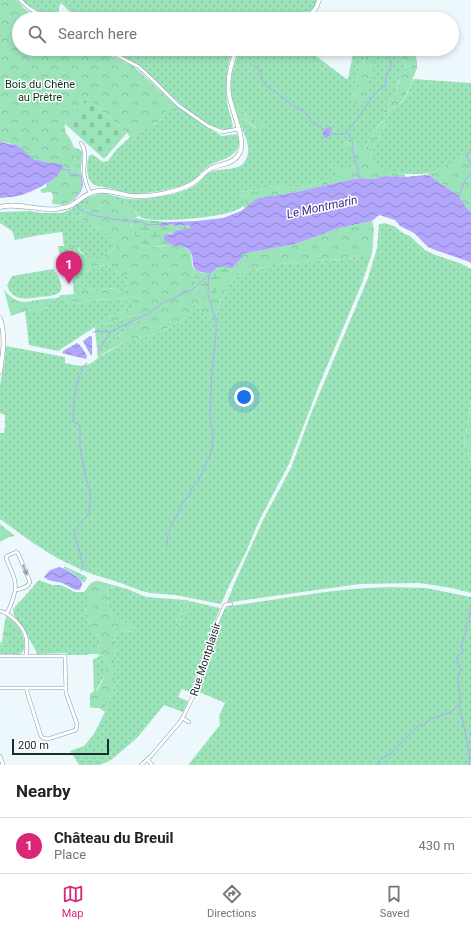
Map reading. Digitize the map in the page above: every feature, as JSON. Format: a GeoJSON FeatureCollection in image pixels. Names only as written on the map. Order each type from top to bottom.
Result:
{"type":"FeatureCollection","features":[{"type":"Feature","properties":{"kind":"street"},"geometry":{"type":"LineString","coordinates":[[20,0],[36,12]]}},
{"type":"Feature","properties":{"kind":"street"},"geometry":{"type":"LineString","coordinates":[[314,12],[319,0]]}},
{"type":"Feature","properties":{"kind":"street"},"geometry":{"type":"LineString","coordinates":[[118,56],[146,73],[178,105],[208,126],[222,132],[238,129]]}},
{"type":"Feature","properties":{"kind":"street"},"geometry":{"type":"LineString","coordinates":[[0,207],[14,206],[47,210],[58,209],[74,204],[90,193],[98,190],[129,196],[160,194],[184,188],[194,183],[216,166],[228,164],[238,156],[242,146],[241,136],[230,101],[228,88],[231,68],[235,56]]}},
{"type":"Feature","properties":{"kind":"street"},"geometry":{"type":"LineString","coordinates":[[81,143],[85,150],[85,179],[90,193]]}},
{"type":"Feature","properties":{"kind":"street"},"geometry":{"type":"LineString","coordinates":[[0,318],[4,344],[0,372]]}},
{"type":"Feature","properties":{"kind":"street"},"geometry":{"type":"LineString","coordinates":[[7,613],[11,607],[15,590],[15,582],[6,558],[7,556],[16,552],[18,553],[30,582],[29,585],[15,590]]}},
{"type":"Feature","properties":{"kind":"street","name":"Rue Montplaisir"},"geometry":{"type":"LineString","coordinates":[[141,765],[182,718],[198,685],[202,662],[224,605],[232,604]]}},
{"type":"Feature","properties":{"kind":"street"},"geometry":{"type":"LineString","coordinates":[[0,611],[7,613],[18,623],[25,635],[27,647],[26,656]]}},
{"type":"Feature","properties":{"kind":"street"},"geometry":{"type":"LineString","coordinates":[[0,656],[65,656],[66,688],[77,724],[76,730],[46,739],[43,738],[41,736],[27,688]]}},
{"type":"Feature","properties":{"kind":"street"},"geometry":{"type":"LineString","coordinates":[[0,688],[66,688]]}},
{"type":"Feature","properties":{"kind":"street"},"geometry":{"type":"LineString","coordinates":[[182,718],[189,722]]}},
{"type":"Feature","properties":{"kind":"street"},"geometry":{"type":"LineString","coordinates":[[0,756],[3,765]]}},
{"type":"Feature","properties":{"kind":"street"},"geometry":{"type":"LineString","coordinates":[[147,759],[152,765]]}},
{"type":"Feature","properties":{"kind":"green space","name":"Bois du Chêne au Prêtre"},"geometry":{"type":"Polygon","coordinates":[[[0,0],[17,0],[30,12],[12,12],[12,56],[112,56],[133,66],[173,103],[158,123],[149,126],[130,137],[87,98],[65,124],[65,130],[74,147],[75,164],[81,170],[83,185],[80,192],[71,202],[63,205],[52,204],[53,195],[51,192],[42,193],[40,190],[46,187],[48,182],[57,175],[51,163],[33,159],[9,143],[0,142],[0,0]]]}},
{"type":"Feature","properties":{"kind":"green space"},"geometry":{"type":"Polygon","coordinates":[[[22,0],[317,0],[310,12],[70,12],[61,3],[58,12],[40,12],[22,0]]]}},
{"type":"Feature","properties":{"kind":"green space"},"geometry":{"type":"Polygon","coordinates":[[[122,56],[231,56],[226,89],[233,127],[223,129],[211,126],[198,118],[185,108],[141,67],[122,56]]]}},
{"type":"Feature","properties":{"kind":"green space"},"geometry":{"type":"Polygon","coordinates":[[[238,56],[316,56],[348,79],[353,56],[365,56],[363,65],[358,71],[357,84],[352,97],[360,104],[370,74],[372,56],[401,56],[407,67],[398,81],[397,93],[391,98],[385,114],[404,100],[414,79],[471,83],[471,151],[453,163],[433,172],[405,174],[383,170],[374,164],[370,156],[375,143],[386,124],[385,120],[376,129],[365,149],[353,143],[345,143],[352,150],[357,166],[344,169],[330,165],[342,175],[309,186],[296,188],[286,186],[267,187],[259,190],[241,192],[241,196],[247,198],[244,205],[226,214],[167,220],[147,219],[140,217],[127,207],[110,198],[111,195],[127,199],[145,199],[175,194],[191,188],[213,171],[238,167],[245,161],[248,147],[240,124],[244,119],[255,128],[264,124],[257,122],[240,109],[235,109],[231,93],[234,65],[238,56]]]}},
{"type":"Feature","properties":{"kind":"green space"},"geometry":{"type":"Polygon","coordinates":[[[365,56],[373,56],[372,69],[360,104],[354,102],[352,97],[357,84],[358,71],[363,65],[365,56]]]}},
{"type":"Feature","properties":{"kind":"green space"},"geometry":{"type":"Polygon","coordinates":[[[401,56],[415,56],[417,68],[405,98],[398,105],[384,114],[384,110],[387,108],[391,98],[397,93],[398,82],[407,67],[401,56]]]}},
{"type":"Feature","properties":{"kind":"green space"},"geometry":{"type":"Polygon","coordinates":[[[87,98],[127,133],[104,159],[65,124],[87,98]]]}},
{"type":"Feature","properties":{"kind":"green space"},"geometry":{"type":"Polygon","coordinates":[[[173,103],[202,124],[222,136],[237,134],[239,143],[238,148],[227,158],[206,168],[194,180],[183,186],[131,194],[92,184],[87,173],[89,156],[92,154],[103,162],[108,161],[116,150],[130,137],[149,126],[158,123],[173,103]]]}},
{"type":"Feature","properties":{"kind":"green space"},"geometry":{"type":"Polygon","coordinates":[[[235,109],[240,109],[257,122],[264,124],[267,130],[257,129],[244,119],[240,124],[235,109]]]}},
{"type":"Feature","properties":{"kind":"green space"},"geometry":{"type":"Polygon","coordinates":[[[385,120],[386,124],[375,143],[370,156],[375,165],[379,168],[404,174],[406,177],[384,176],[375,179],[360,178],[349,180],[292,193],[259,198],[245,208],[243,206],[247,198],[236,194],[267,187],[286,186],[296,188],[309,186],[341,175],[329,165],[343,168],[357,166],[352,150],[345,147],[345,143],[353,143],[365,149],[376,129],[385,120]]]}},
{"type":"Feature","properties":{"kind":"green space"},"geometry":{"type":"Polygon","coordinates":[[[74,147],[82,151],[81,170],[75,165],[74,147]]]}},
{"type":"Feature","properties":{"kind":"green space"},"geometry":{"type":"Polygon","coordinates":[[[471,151],[471,212],[459,196],[430,176],[425,175],[436,171],[471,151]]]}},
{"type":"Feature","properties":{"kind":"green space"},"geometry":{"type":"Polygon","coordinates":[[[105,193],[111,195],[111,198],[126,205],[138,216],[132,220],[131,225],[134,235],[141,244],[149,247],[160,247],[170,244],[182,246],[191,253],[197,293],[220,287],[232,268],[242,258],[242,254],[295,244],[339,228],[372,221],[374,230],[372,253],[341,259],[277,264],[256,270],[249,270],[237,277],[228,286],[218,308],[218,324],[212,323],[206,315],[192,304],[192,314],[152,335],[128,340],[103,354],[99,360],[98,358],[101,354],[117,337],[131,327],[146,320],[141,318],[138,314],[99,326],[95,329],[95,327],[109,316],[134,308],[135,301],[132,298],[93,300],[80,304],[74,301],[66,304],[64,295],[80,295],[81,287],[83,286],[94,290],[115,288],[122,293],[125,291],[130,276],[128,274],[121,279],[115,267],[97,265],[84,273],[74,265],[71,246],[74,245],[80,252],[91,259],[98,260],[116,247],[114,242],[103,230],[82,219],[70,216],[84,216],[86,198],[105,193]]]}},
{"type":"Feature","properties":{"kind":"green space"},"geometry":{"type":"Polygon","coordinates":[[[86,198],[84,216],[71,216],[82,219],[103,230],[114,242],[116,247],[98,260],[86,256],[78,247],[72,254],[74,265],[84,273],[97,265],[100,265],[115,267],[119,277],[128,273],[131,275],[125,291],[122,293],[115,288],[94,290],[83,286],[81,288],[80,295],[74,294],[71,267],[62,267],[58,246],[64,246],[62,232],[15,240],[12,231],[0,223],[0,212],[30,211],[42,213],[62,213],[71,209],[86,198]]]}},
{"type":"Feature","properties":{"kind":"green space"},"geometry":{"type":"Polygon","coordinates":[[[136,218],[169,222],[162,224],[162,227],[171,224],[176,226],[189,225],[191,227],[166,235],[163,238],[170,244],[148,247],[139,243],[133,232],[132,220],[136,218]]]}},
{"type":"Feature","properties":{"kind":"green space"},"geometry":{"type":"Polygon","coordinates":[[[385,223],[394,226],[410,236],[425,250],[471,269],[471,400],[464,443],[467,448],[471,464],[471,593],[452,588],[419,583],[360,584],[227,602],[263,520],[291,468],[310,416],[368,278],[377,248],[379,224],[385,223]]]}},
{"type":"Feature","properties":{"kind":"green space"},"geometry":{"type":"Polygon","coordinates":[[[372,253],[362,283],[320,383],[289,464],[259,521],[221,604],[175,595],[150,593],[82,570],[57,558],[0,519],[0,433],[4,433],[5,415],[0,413],[0,385],[6,346],[65,357],[65,363],[79,366],[89,364],[128,340],[152,335],[192,314],[192,304],[206,315],[212,323],[228,286],[237,277],[249,270],[256,270],[277,264],[341,259],[372,253]]]}},
{"type":"Feature","properties":{"kind":"green space"},"geometry":{"type":"Polygon","coordinates":[[[225,266],[232,268],[223,283],[211,296],[200,298],[197,293],[194,269],[202,273],[225,266]]]}},
{"type":"Feature","properties":{"kind":"green space"},"geometry":{"type":"Polygon","coordinates":[[[53,269],[60,280],[61,291],[50,296],[28,298],[17,297],[11,292],[7,285],[12,276],[53,269]]]}},
{"type":"Feature","properties":{"kind":"green space"},"geometry":{"type":"Polygon","coordinates":[[[4,290],[13,299],[22,302],[44,299],[49,307],[25,311],[11,316],[4,290]]]}},
{"type":"Feature","properties":{"kind":"green space"},"geometry":{"type":"Polygon","coordinates":[[[61,295],[64,295],[66,304],[74,301],[80,304],[93,300],[133,298],[136,301],[134,308],[109,316],[58,351],[29,345],[25,311],[48,308],[44,299],[58,298],[61,295]]]}},
{"type":"Feature","properties":{"kind":"green space"},"geometry":{"type":"Polygon","coordinates":[[[138,314],[146,320],[119,335],[98,358],[95,329],[99,326],[138,314]]]}},
{"type":"Feature","properties":{"kind":"green space"},"geometry":{"type":"Polygon","coordinates":[[[471,400],[471,464],[467,448],[464,443],[471,400]]]}},
{"type":"Feature","properties":{"kind":"green space"},"geometry":{"type":"Polygon","coordinates":[[[0,524],[15,536],[9,537],[0,542],[0,524]]]}},
{"type":"Feature","properties":{"kind":"green space"},"geometry":{"type":"Polygon","coordinates":[[[64,566],[87,577],[84,583],[64,568],[64,566]]]}},
{"type":"Feature","properties":{"kind":"green space"},"geometry":{"type":"Polygon","coordinates":[[[39,580],[52,585],[61,585],[75,592],[87,593],[90,604],[85,611],[86,615],[101,642],[96,649],[90,649],[90,654],[37,654],[25,630],[14,615],[13,609],[39,580]]]}},
{"type":"Feature","properties":{"kind":"green space"},"geometry":{"type":"Polygon","coordinates":[[[95,581],[127,589],[108,588],[108,605],[110,613],[114,619],[117,621],[123,621],[134,629],[132,632],[118,629],[114,637],[117,642],[114,657],[114,687],[105,712],[99,708],[90,707],[90,694],[97,691],[106,669],[104,656],[90,654],[90,649],[96,649],[101,642],[86,615],[85,611],[88,606],[89,598],[84,592],[91,583],[95,581]]]}},
{"type":"Feature","properties":{"kind":"green space"},"geometry":{"type":"Polygon","coordinates":[[[110,587],[127,589],[146,597],[186,600],[176,622],[176,629],[190,601],[220,608],[200,661],[196,682],[192,693],[182,689],[178,697],[188,701],[183,712],[164,705],[137,738],[111,760],[100,765],[79,765],[70,751],[84,746],[94,734],[105,712],[114,687],[114,657],[117,642],[114,637],[118,629],[132,632],[134,629],[121,621],[114,619],[110,613],[108,605],[109,595],[107,590],[110,587]]]}},
{"type":"Feature","properties":{"kind":"green space"},"geometry":{"type":"Polygon","coordinates":[[[390,587],[426,588],[471,597],[471,765],[188,765],[220,725],[219,716],[225,703],[199,692],[204,666],[224,610],[230,606],[310,594],[350,589],[390,587]]]}},
{"type":"Feature","properties":{"kind":"green space"},"geometry":{"type":"Polygon","coordinates":[[[186,600],[190,601],[175,631],[176,622],[186,600]]]}},
{"type":"Feature","properties":{"kind":"green space"},"geometry":{"type":"Polygon","coordinates":[[[6,616],[22,633],[25,646],[22,653],[0,654],[0,645],[2,645],[7,629],[4,626],[6,616]]]}},
{"type":"Feature","properties":{"kind":"green space"},"geometry":{"type":"Polygon","coordinates":[[[4,626],[8,631],[8,636],[5,643],[0,645],[2,642],[4,626]]]}},
{"type":"Feature","properties":{"kind":"green space"},"geometry":{"type":"Polygon","coordinates":[[[100,655],[104,656],[107,665],[106,672],[96,691],[94,691],[93,659],[100,655]]]}},
{"type":"Feature","properties":{"kind":"water"},"geometry":{"type":"Polygon","coordinates":[[[331,127],[331,132],[325,138],[323,136],[323,132],[331,127]]]}},
{"type":"Feature","properties":{"kind":"water"},"geometry":{"type":"Polygon","coordinates":[[[0,142],[15,145],[33,159],[62,164],[61,169],[53,179],[34,190],[19,196],[0,198],[0,142]]]}},
{"type":"Feature","properties":{"kind":"water"},"geometry":{"type":"Polygon","coordinates":[[[425,175],[430,176],[459,196],[471,212],[471,263],[428,247],[414,233],[400,226],[395,220],[379,215],[372,221],[339,228],[295,244],[242,254],[242,258],[232,268],[225,266],[217,268],[210,273],[202,272],[194,268],[191,253],[188,249],[172,245],[163,238],[166,234],[171,234],[178,230],[191,227],[189,225],[176,226],[171,224],[162,227],[160,225],[162,223],[169,222],[223,218],[241,211],[258,198],[292,193],[349,180],[360,178],[375,179],[384,176],[406,177],[425,175]]]}},
{"type":"Feature","properties":{"kind":"water"},"geometry":{"type":"Polygon","coordinates":[[[90,336],[92,337],[91,356],[83,341],[90,336]]]}},
{"type":"Feature","properties":{"kind":"water"},"geometry":{"type":"Polygon","coordinates":[[[77,343],[87,356],[86,359],[62,353],[77,343]]]}},
{"type":"Feature","properties":{"kind":"water"},"geometry":{"type":"Polygon","coordinates":[[[59,567],[67,570],[81,580],[82,585],[79,590],[62,583],[50,581],[44,577],[50,570],[59,567]]]}},
{"type":"Feature","properties":{"kind":"waterway"},"geometry":{"type":"LineString","coordinates":[[329,133],[339,134],[348,131],[377,91],[385,86],[386,76],[391,67],[391,61],[388,56]]}},
{"type":"Feature","properties":{"kind":"waterway"},"geometry":{"type":"LineString","coordinates":[[250,63],[261,71],[261,78],[267,86],[298,109],[304,111],[310,121],[325,130]]}},
{"type":"Feature","properties":{"kind":"waterway"},"geometry":{"type":"LineString","coordinates":[[347,133],[351,138],[352,148],[360,178]]}},
{"type":"Feature","properties":{"kind":"waterway"},"geometry":{"type":"LineString","coordinates":[[471,152],[467,154],[471,167]]}},
{"type":"Feature","properties":{"kind":"waterway","name":"Le Montmarin"},"geometry":{"type":"LineString","coordinates":[[61,169],[69,170],[71,176],[81,176],[82,187],[73,201],[74,202]]}},
{"type":"Feature","properties":{"kind":"waterway"},"geometry":{"type":"LineString","coordinates":[[459,196],[465,180],[471,174]]}},
{"type":"Feature","properties":{"kind":"waterway","name":"Le Montmarin"},"geometry":{"type":"LineString","coordinates":[[76,205],[79,209],[91,215],[142,222],[148,225],[162,224]]}},
{"type":"Feature","properties":{"kind":"waterway"},"geometry":{"type":"LineString","coordinates":[[167,546],[168,534],[172,524],[183,502],[189,496],[192,488],[199,480],[212,450],[213,430],[210,419],[216,321],[208,295],[210,272]]}},
{"type":"Feature","properties":{"kind":"waterway"},"geometry":{"type":"LineString","coordinates":[[98,352],[110,332],[150,313],[161,304],[192,290],[210,274]]}},
{"type":"Feature","properties":{"kind":"waterway"},"geometry":{"type":"LineString","coordinates":[[93,332],[109,332]]}},
{"type":"Feature","properties":{"kind":"waterway"},"geometry":{"type":"LineString","coordinates":[[81,571],[83,565],[74,531],[89,513],[90,492],[80,448],[80,425],[73,422],[74,398],[79,376],[82,367],[87,363]]}},
{"type":"Feature","properties":{"kind":"waterway"},"geometry":{"type":"LineString","coordinates":[[377,765],[381,759],[392,753],[419,725],[424,725],[430,719],[453,711],[457,706],[459,706],[460,693],[458,678],[461,669],[458,664],[457,657],[463,651],[461,646],[467,628],[465,625],[469,621],[469,612],[471,609]]}},
{"type":"Feature","properties":{"kind":"waterway"},"geometry":{"type":"LineString","coordinates":[[459,707],[468,744],[469,765]]}},
{"type":"Feature","properties":{"kind":"place","name":"Château du Breuil"},"geometry":{"type":"Point","coordinates":[69,284]}}]}
